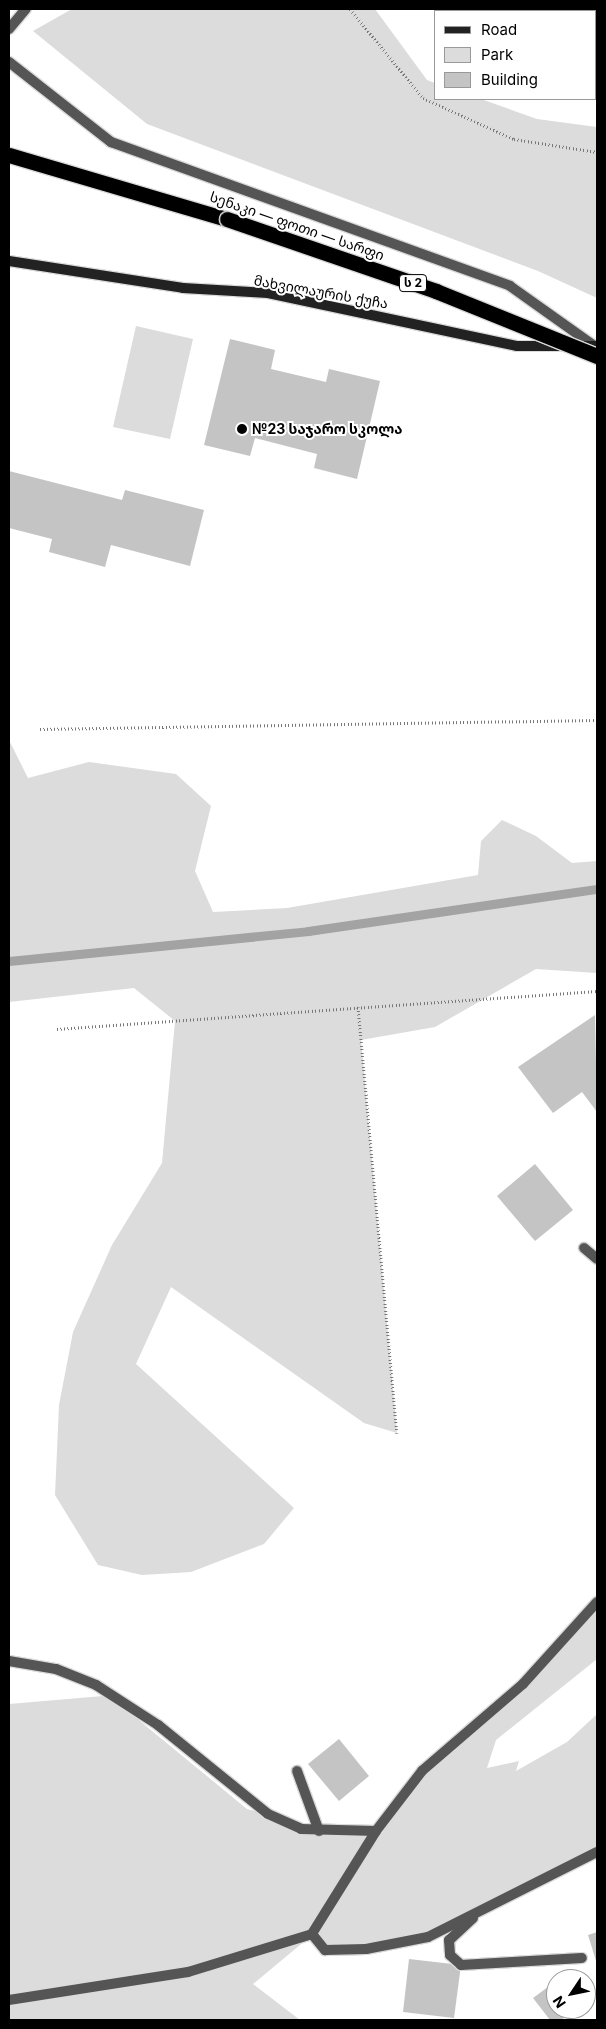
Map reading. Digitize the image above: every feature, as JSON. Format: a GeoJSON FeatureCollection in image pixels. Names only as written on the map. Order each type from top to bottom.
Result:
{"type":"FeatureCollection","features":[{"type":"Feature","properties":{"kind":"highway","name":"სენაკი — ფოთი — სარფი"},"geometry":{"type":"LineString","coordinates":[[9,155],[227,219],[436,291],[596,349]]}},
{"type":"Feature","properties":{"kind":"street"},"geometry":{"type":"LineString","coordinates":[[9,29],[26,9]]}},
{"type":"Feature","properties":{"kind":"street"},"geometry":{"type":"LineString","coordinates":[[9,62],[111,142],[510,286],[596,349]]}},
{"type":"Feature","properties":{"kind":"street","name":"მახვილაურის ქუჩა"},"geometry":{"type":"LineString","coordinates":[[9,262],[183,288],[268,294],[517,346],[596,349]]}},
{"type":"Feature","properties":{"kind":"street"},"geometry":{"type":"LineString","coordinates":[[584,1248],[597,1259]]}},
{"type":"Feature","properties":{"kind":"street"},"geometry":{"type":"LineString","coordinates":[[9,2000],[188,1972],[312,1934],[376,1831],[422,1772],[522,1684],[597,1602]]}},
{"type":"Feature","properties":{"kind":"street"},"geometry":{"type":"LineString","coordinates":[[9,1661],[56,1669],[96,1685],[158,1725],[268,1814],[319,1831],[376,1831]]}},
{"type":"Feature","properties":{"kind":"street"},"geometry":{"type":"LineString","coordinates":[[297,1771],[319,1831]]}},
{"type":"Feature","properties":{"kind":"street"},"geometry":{"type":"LineString","coordinates":[[312,1934],[324,1950],[366,1949],[428,1937],[475,1916],[597,1852]]}},
{"type":"Feature","properties":{"kind":"street"},"geometry":{"type":"LineString","coordinates":[[475,1916],[449,1940],[450,1956],[461,1965],[582,1958]]}},
{"type":"Feature","properties":{"kind":"path"},"geometry":{"type":"LineString","coordinates":[[350,9],[423,98],[514,139],[597,152]]}},
{"type":"Feature","properties":{"kind":"path"},"geometry":{"type":"LineString","coordinates":[[40,729],[597,720]]}},
{"type":"Feature","properties":{"kind":"path"},"geometry":{"type":"LineString","coordinates":[[57,1029],[597,991]]}},
{"type":"Feature","properties":{"kind":"path"},"geometry":{"type":"LineString","coordinates":[[358,1007],[398,1433]]}},
{"type":"Feature","properties":{"kind":"green space"},"geometry":{"type":"Polygon","coordinates":[[[72,9],[375,9],[427,80],[434,83],[434,100],[484,100],[537,119],[597,127],[597,298],[538,271],[147,124],[33,31],[72,9]]]}},
{"type":"Feature","properties":{"kind":"green space"},"geometry":{"type":"Polygon","coordinates":[[[136,326],[193,339],[170,439],[113,427],[136,326]]]}},
{"type":"Feature","properties":{"kind":"green space"},"geometry":{"type":"Polygon","coordinates":[[[9,740],[28,778],[89,762],[176,774],[211,806],[195,871],[213,912],[287,908],[478,875],[481,841],[502,820],[536,836],[572,863],[597,861],[597,973],[536,969],[435,1027],[361,1040],[397,1433],[364,1423],[171,1287],[136,1364],[294,1508],[264,1544],[191,1572],[142,1575],[98,1565],[55,1495],[59,1405],[73,1332],[112,1245],[162,1163],[175,1021],[134,988],[9,1002],[9,740]]]}},
{"type":"Feature","properties":{"kind":"green space"},"geometry":{"type":"Polygon","coordinates":[[[597,1602],[597,1659],[496,1740],[487,1768],[519,1761],[516,1771],[567,1742],[597,1714],[597,1852],[428,1937],[325,1950],[312,1935],[253,1984],[300,2020],[9,2020],[9,1704],[103,1696],[118,1703],[247,1809],[333,1834],[376,1831],[422,1771],[523,1684],[597,1602]]]}},
{"type":"Feature","properties":{"kind":"building"},"geometry":{"type":"Polygon","coordinates":[[[230,339],[275,350],[271,369],[326,382],[329,369],[380,381],[357,479],[314,468],[317,454],[255,438],[250,456],[204,445],[230,339]]]}},
{"type":"Feature","properties":{"kind":"building"},"geometry":{"type":"Polygon","coordinates":[[[9,471],[122,500],[125,490],[204,510],[190,566],[111,545],[105,567],[49,552],[52,539],[9,528],[9,471]]]}},
{"type":"Feature","properties":{"kind":"building"},"geometry":{"type":"Polygon","coordinates":[[[595,1015],[597,1112],[582,1092],[553,1113],[518,1067],[595,1015]]]}},
{"type":"Feature","properties":{"kind":"building"},"geometry":{"type":"Polygon","coordinates":[[[535,1164],[573,1210],[535,1241],[497,1196],[535,1164]]]}},
{"type":"Feature","properties":{"kind":"building"},"geometry":{"type":"Polygon","coordinates":[[[339,1739],[369,1776],[339,1801],[308,1764],[339,1739]]]}},
{"type":"Feature","properties":{"kind":"building"},"geometry":{"type":"Polygon","coordinates":[[[597,1932],[597,1964],[588,1935],[597,1932]]]}},
{"type":"Feature","properties":{"kind":"building"},"geometry":{"type":"Polygon","coordinates":[[[409,1959],[461,1965],[454,2018],[403,2012],[409,1959]]]}},
{"type":"Feature","properties":{"kind":"building"},"geometry":{"type":"Polygon","coordinates":[[[546,1988],[546,2015],[533,1998],[546,1988]]]}},
{"type":"Feature","properties":{"kind":"waterway"},"geometry":{"type":"LineString","coordinates":[[9,961],[308,931],[597,889]]}},
{"type":"Feature","properties":{"kind":"place","name":"№23 საჯარო სკოლა"},"geometry":{"type":"Point","coordinates":[242,429]}}]}
